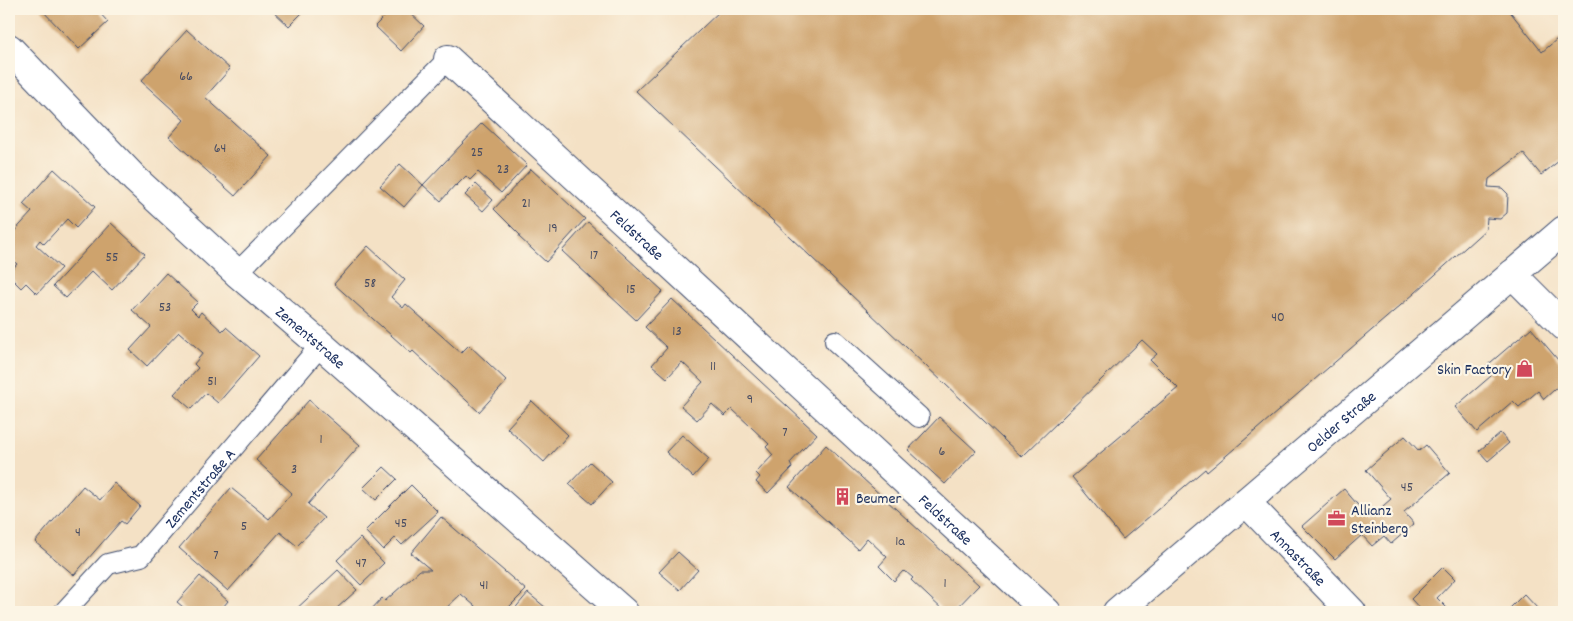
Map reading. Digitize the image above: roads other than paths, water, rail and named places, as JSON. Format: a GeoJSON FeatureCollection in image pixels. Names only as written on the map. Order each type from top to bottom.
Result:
{"type":"FeatureCollection","features":[{"type":"Feature","properties":{"kind":"street","name":"Zementstraße"},"geometry":{"type":"LineString","coordinates":[[9,48],[136,180],[237,273],[322,345],[624,612]]}},
{"type":"Feature","properties":{"kind":"street","name":"Feldstraße"},"geometry":{"type":"LineString","coordinates":[[448,59],[1048,612]]}},
{"type":"Feature","properties":{"kind":"street","name":"Oelder Straße"},"geometry":{"type":"LineString","coordinates":[[1117,612],[1564,230]]}},
{"type":"Feature","properties":{"kind":"street"},"geometry":{"type":"LineString","coordinates":[[1512,274],[1564,326]]}},
{"type":"Feature","properties":{"kind":"street","name":"Annastraße"},"geometry":{"type":"LineString","coordinates":[[1246,502],[1352,612]]}},
{"type":"Feature","properties":{"kind":"lane","name":"Feldstraße"},"geometry":{"type":"LineString","coordinates":[[237,273],[448,59]]}},
{"type":"Feature","properties":{"kind":"lane"},"geometry":{"type":"LineString","coordinates":[[835,341],[919,417]]}},
{"type":"Feature","properties":{"kind":"lane","name":"Zementstraße A"},"geometry":{"type":"LineString","coordinates":[[64,612],[108,564],[141,556],[322,345]]}},
{"type":"Feature","properties":{"kind":"place","name":"Skin Factory"},"geometry":{"type":"Point","coordinates":[1525,368]}},
{"type":"Feature","properties":{"kind":"place","name":"Beumer"},"geometry":{"type":"Point","coordinates":[842,497]}},
{"type":"Feature","properties":{"kind":"place","name":"Allianz Steinberg"},"geometry":{"type":"Point","coordinates":[1337,518]}}]}
